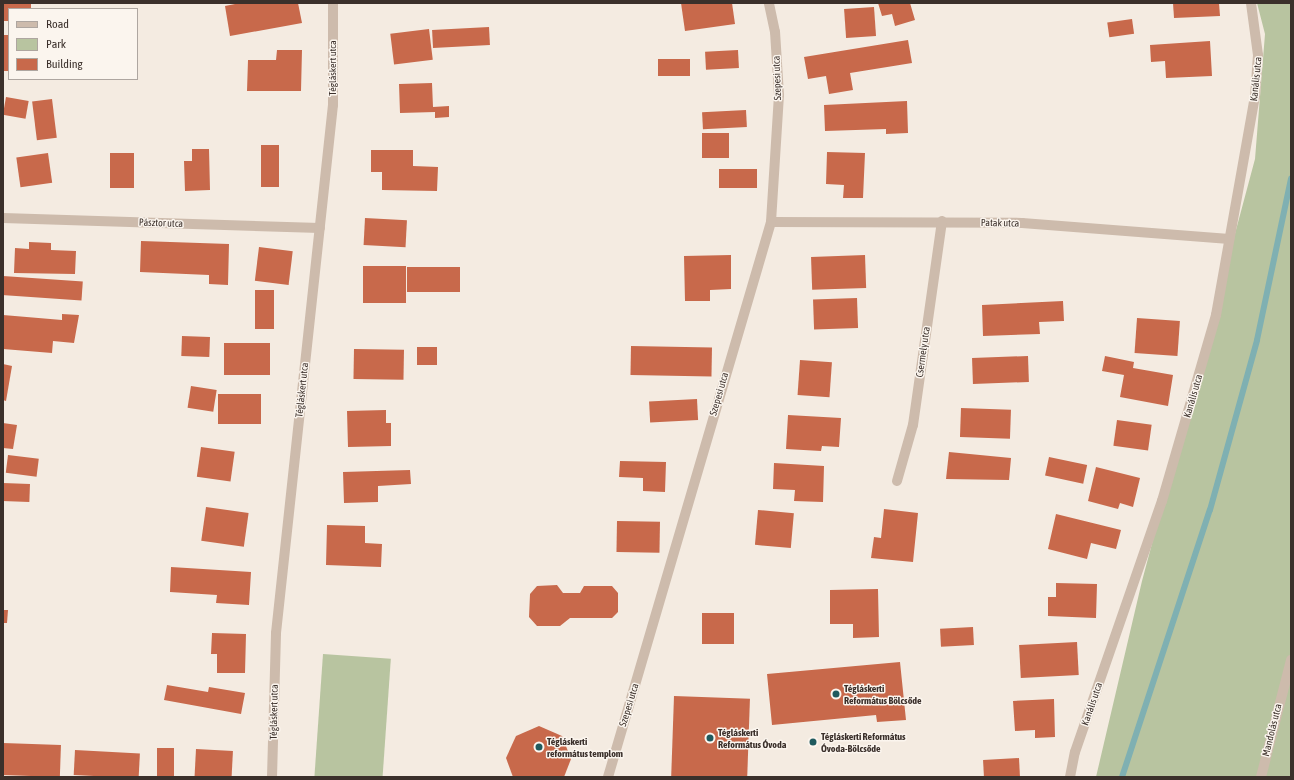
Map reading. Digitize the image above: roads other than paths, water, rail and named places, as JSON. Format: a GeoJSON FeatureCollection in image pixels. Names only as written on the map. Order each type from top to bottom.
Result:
{"type":"FeatureCollection","features":[{"type":"Feature","properties":{"kind":"street","name":"Tégláskert utca"},"geometry":{"type":"LineString","coordinates":[[272,777],[276,633],[333,105],[333,3]]}},
{"type":"Feature","properties":{"kind":"street","name":"Szepesi utca"},"geometry":{"type":"LineString","coordinates":[[608,777],[771,222],[779,94],[775,32],[769,3]]}},
{"type":"Feature","properties":{"kind":"street","name":"Kanális utca"},"geometry":{"type":"LineString","coordinates":[[1070,777],[1076,752],[1162,501],[1216,315],[1257,69],[1258,55],[1251,3]]}},
{"type":"Feature","properties":{"kind":"street","name":"Pásztor utca"},"geometry":{"type":"LineString","coordinates":[[3,218],[320,228]]}},
{"type":"Feature","properties":{"kind":"street","name":"Patak utca"},"geometry":{"type":"LineString","coordinates":[[771,222],[942,221],[1022,223],[1229,239]]}},
{"type":"Feature","properties":{"kind":"street","name":"Csermely utca"},"geometry":{"type":"LineString","coordinates":[[897,481],[913,425],[942,221]]}},
{"type":"Feature","properties":{"kind":"street","name":"Mandolás utca"},"geometry":{"type":"LineString","coordinates":[[1261,777],[1291,660]]}},
{"type":"Feature","properties":{"kind":"waterway"},"geometry":{"type":"LineString","coordinates":[[1122,777],[1210,510],[1257,340],[1291,179]]}},
{"type":"Feature","properties":{"kind":"place","name":"Tégláskerti Református Bölcsőde"},"geometry":{"type":"Point","coordinates":[836,694]}},
{"type":"Feature","properties":{"kind":"place","name":"Tégláskerti Református Óvoda"},"geometry":{"type":"Point","coordinates":[710,738]}},
{"type":"Feature","properties":{"kind":"place","name":"Tégláskerti Református Óvoda-Bölcsőde"},"geometry":{"type":"Point","coordinates":[813,742]}},
{"type":"Feature","properties":{"kind":"place","name":"Tégláskerti református templom"},"geometry":{"type":"Point","coordinates":[539,747]}}]}
